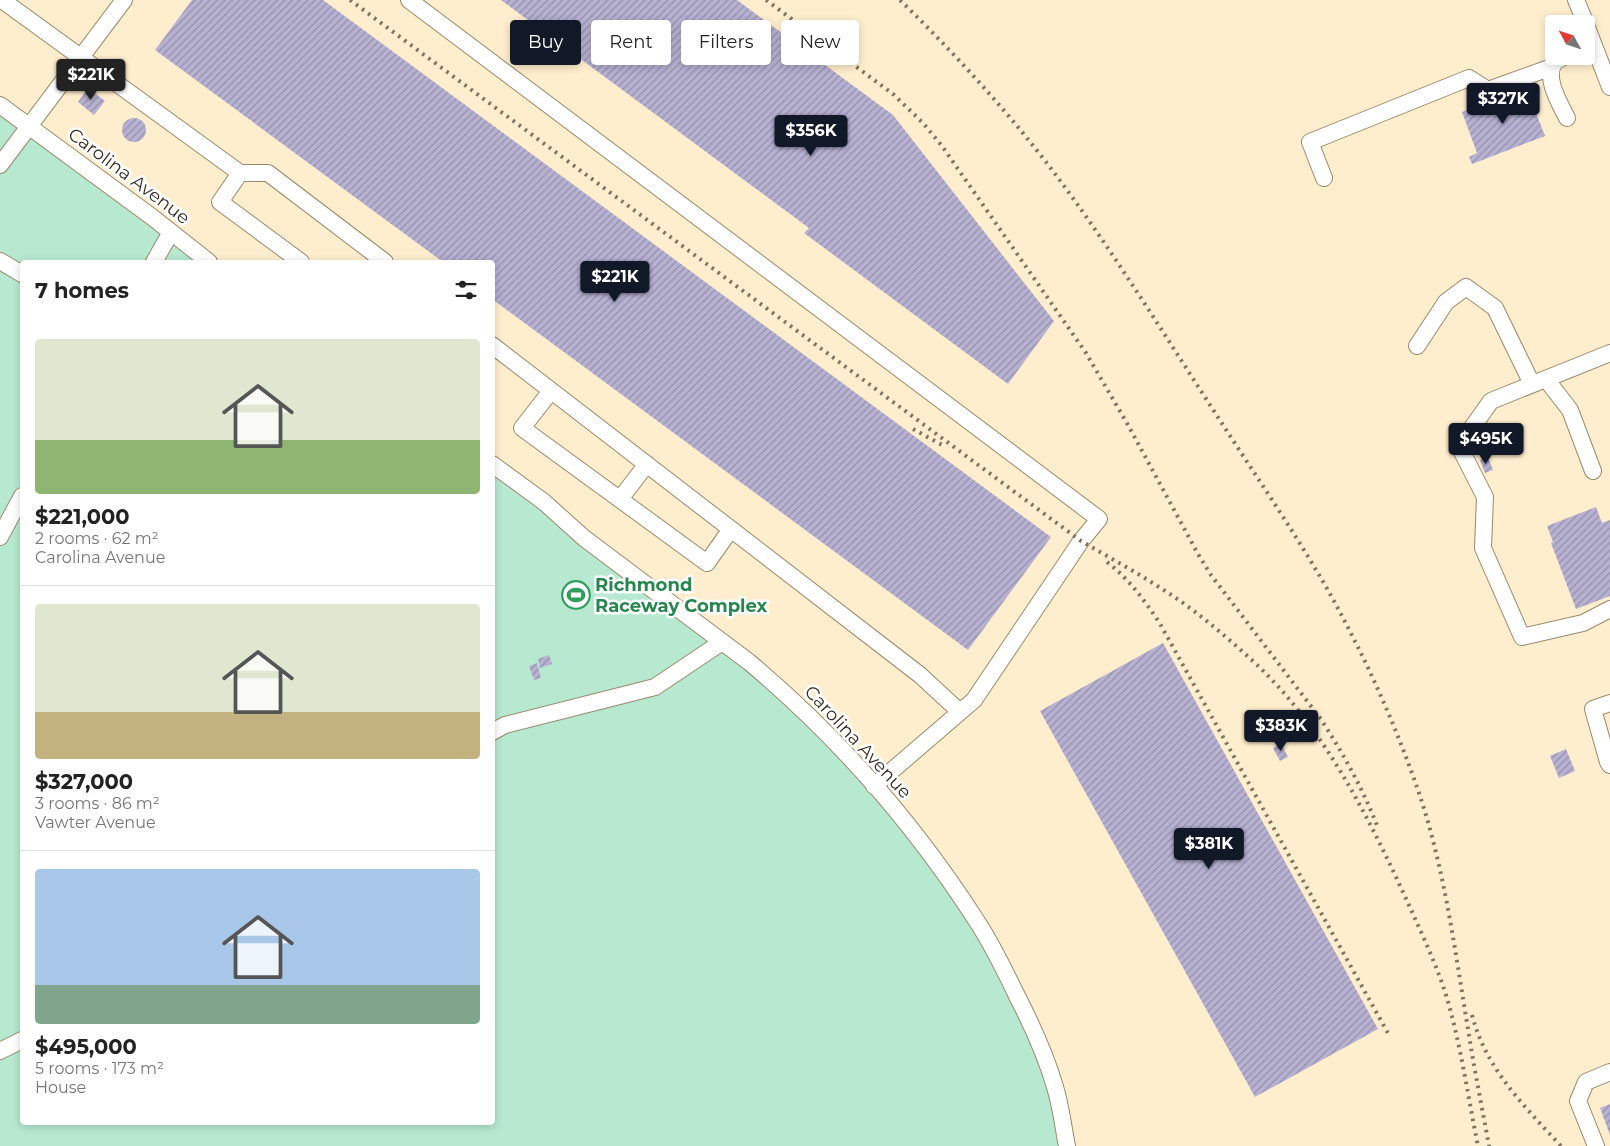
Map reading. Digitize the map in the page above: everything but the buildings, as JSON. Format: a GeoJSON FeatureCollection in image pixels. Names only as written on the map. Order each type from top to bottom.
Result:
{"type":"FeatureCollection","features":[{"type":"Feature","properties":{"kind":"street"},"geometry":{"type":"LineString","coordinates":[[2,0],[240,173],[268,173],[382,260]]}},
{"type":"Feature","properties":{"kind":"street"},"geometry":{"type":"LineString","coordinates":[[0,165],[124,0]]}},
{"type":"Feature","properties":{"kind":"street"},"geometry":{"type":"LineString","coordinates":[[409,0],[1099,519],[1081,541],[974,700],[874,786]]}},
{"type":"Feature","properties":{"kind":"street"},"geometry":{"type":"LineString","coordinates":[[1576,0],[1582,15]]}},
{"type":"Feature","properties":{"kind":"street"},"geometry":{"type":"LineString","coordinates":[[1595,55],[1610,87]]}},
{"type":"Feature","properties":{"kind":"street"},"geometry":{"type":"LineString","coordinates":[[1324,178],[1310,142],[1469,78],[1488,90],[1552,67],[1550,80],[1567,118]]}},
{"type":"Feature","properties":{"kind":"street","name":"Carolina Avenue"},"geometry":{"type":"LineString","coordinates":[[0,105],[206,260]]}},
{"type":"Feature","properties":{"kind":"street"},"geometry":{"type":"LineString","coordinates":[[240,173],[220,202],[297,260]]}},
{"type":"Feature","properties":{"kind":"street"},"geometry":{"type":"LineString","coordinates":[[155,260],[171,232]]}},
{"type":"Feature","properties":{"kind":"street"},"geometry":{"type":"LineString","coordinates":[[0,261],[20,273]]}},
{"type":"Feature","properties":{"kind":"street"},"geometry":{"type":"LineString","coordinates":[[1416,346],[1446,302],[1466,287],[1496,308],[1539,381],[1570,410],[1593,471]]}},
{"type":"Feature","properties":{"kind":"street"},"geometry":{"type":"LineString","coordinates":[[495,347],[920,675],[960,712]]}},
{"type":"Feature","properties":{"kind":"street"},"geometry":{"type":"LineString","coordinates":[[1610,353],[1490,401],[1459,446],[1485,498],[1483,548],[1522,637],[1583,623],[1610,609]]}},
{"type":"Feature","properties":{"kind":"street"},"geometry":{"type":"LineString","coordinates":[[551,391],[522,428],[708,563],[731,529]]}},
{"type":"Feature","properties":{"kind":"street"},"geometry":{"type":"LineString","coordinates":[[620,499],[647,464]]}},
{"type":"Feature","properties":{"kind":"street","name":"Carolina Avenue"},"geometry":{"type":"LineString","coordinates":[[495,466],[544,502],[584,538],[772,681],[822,730],[874,786],[936,862],[979,924],[1002,965],[1026,1013],[1055,1086],[1067,1146]]}},
{"type":"Feature","properties":{"kind":"street"},"geometry":{"type":"LineString","coordinates":[[0,537],[20,500]]}},
{"type":"Feature","properties":{"kind":"street"},"geometry":{"type":"LineString","coordinates":[[495,731],[505,726],[655,687],[722,642]]}},
{"type":"Feature","properties":{"kind":"street"},"geometry":{"type":"LineString","coordinates":[[1610,702],[1593,710],[1610,765]]}},
{"type":"Feature","properties":{"kind":"street"},"geometry":{"type":"LineString","coordinates":[[0,1051],[20,1041]]}},
{"type":"Feature","properties":{"kind":"street"},"geometry":{"type":"LineString","coordinates":[[1596,1146],[1578,1101],[1586,1082],[1610,1072]]}},
{"type":"Feature","properties":{"kind":"green space","name":"Richmond Raceway Complex"},"geometry":{"type":"Polygon","coordinates":[[[0,105],[206,260],[20,260],[20,1125],[495,1125],[495,466],[749,662],[907,825],[1026,1013],[1067,1146],[0,1146],[0,105]]]}},
{"type":"Feature","properties":{"kind":"railway"},"geometry":{"type":"LineString","coordinates":[[350,0],[1081,541],[1152,583],[1194,611],[1257,665],[1281,690],[1325,747],[1361,808],[1408,903],[1434,962],[1447,998],[1478,1146]]}},
{"type":"Feature","properties":{"kind":"railway"},"geometry":{"type":"LineString","coordinates":[[766,0],[893,94],[923,123],[942,146],[1086,353],[1211,575],[1320,718],[1345,758],[1378,828]]}},
{"type":"Feature","properties":{"kind":"railway"},"geometry":{"type":"LineString","coordinates":[[900,0],[957,58],[1012,119],[1090,222],[1286,522],[1329,592],[1355,641],[1401,743],[1429,825],[1443,883],[1489,1146]]}},
{"type":"Feature","properties":{"kind":"railway"},"geometry":{"type":"LineString","coordinates":[[913,429],[944,446]]}},
{"type":"Feature","properties":{"kind":"railway"},"geometry":{"type":"LineString","coordinates":[[1107,562],[1129,583],[1159,622],[1389,1035]]}},
{"type":"Feature","properties":{"kind":"railway"},"geometry":{"type":"LineString","coordinates":[[1472,1015],[1478,1034],[1497,1070],[1520,1101],[1561,1146]]}},
{"type":"Feature","properties":{"kind":"place","name":"Richmond Raceway Complex"},"geometry":{"type":"Point","coordinates":[576,595]}}]}
